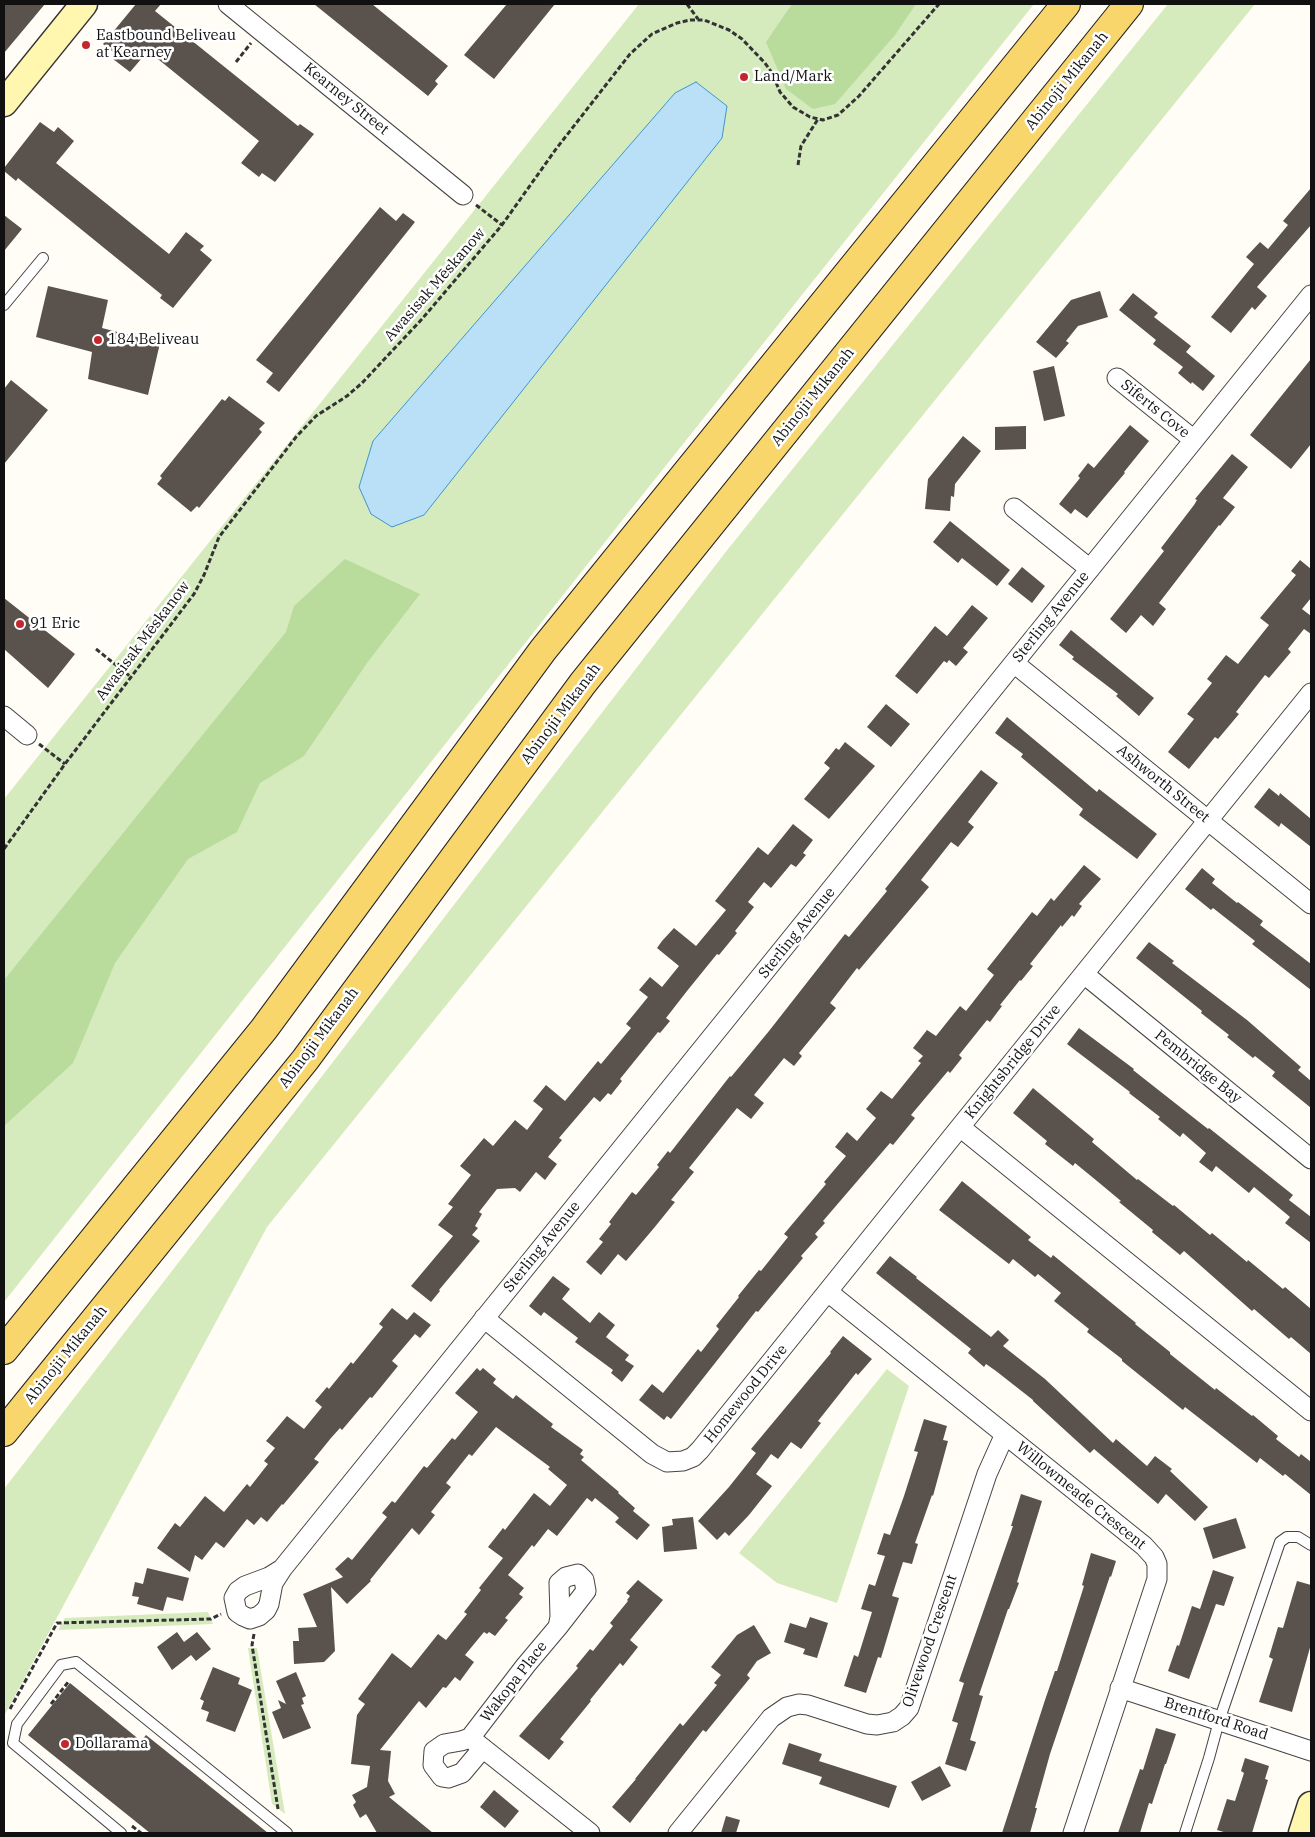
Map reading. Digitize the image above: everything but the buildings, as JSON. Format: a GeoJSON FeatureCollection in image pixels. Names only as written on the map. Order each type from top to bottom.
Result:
{"type":"FeatureCollection","features":[{"type":"Feature","properties":{"kind":"main road"},"geometry":{"type":"LineString","coordinates":[[4,1350],[264,1029],[543,650],[1066,4]]}},
{"type":"Feature","properties":{"kind":"main road","name":"Abinojii Mikanah"},"geometry":{"type":"LineString","coordinates":[[4,1432],[305,1060],[582,683],[1129,4]]}},
{"type":"Feature","properties":{"kind":"street"},"geometry":{"type":"LineString","coordinates":[[4,103],[84,4]]}},
{"type":"Feature","properties":{"kind":"street","name":"Kearney Street"},"geometry":{"type":"LineString","coordinates":[[228,4],[463,195]]}},
{"type":"Feature","properties":{"kind":"street","name":"Sterling Avenue"},"geometry":{"type":"LineString","coordinates":[[252,1618],[266,1610],[273,1583],[282,1570],[1311,295]]}},
{"type":"Feature","properties":{"kind":"street","name":"Siferts Cove"},"geometry":{"type":"LineString","coordinates":[[1117,378],[1194,440]]}},
{"type":"Feature","properties":{"kind":"street"},"geometry":{"type":"LineString","coordinates":[[1014,508],[1090,568]]}},
{"type":"Feature","properties":{"kind":"street","name":"Ashworth Street"},"geometry":{"type":"LineString","coordinates":[[1014,663],[1311,904]]}},
{"type":"Feature","properties":{"kind":"street","name":"Knightsbridge Drive"},"geometry":{"type":"LineString","coordinates":[[1311,693],[960,1127],[1311,1411]]}},
{"type":"Feature","properties":{"kind":"street"},"geometry":{"type":"LineString","coordinates":[[4,716],[27,735]]}},
{"type":"Feature","properties":{"kind":"street","name":"Pembridge Bay"},"geometry":{"type":"LineString","coordinates":[[1084,974],[1311,1159]]}},
{"type":"Feature","properties":{"kind":"street","name":"Homewood Drive"},"geometry":{"type":"LineString","coordinates":[[484,1318],[652,1454],[659,1459],[674,1463],[683,1461],[692,1457],[700,1450],[960,1127]]}},
{"type":"Feature","properties":{"kind":"street","name":"Willowmeade Crescent"},"geometry":{"type":"LineString","coordinates":[[828,1292],[1144,1546],[1154,1557],[1158,1572],[1072,1833]]}},
{"type":"Feature","properties":{"kind":"street","name":"Olivewood Crescent"},"geometry":{"type":"LineString","coordinates":[[678,1833],[771,1718],[787,1707],[799,1704],[808,1705],[867,1724],[877,1725],[893,1722],[909,1708],[987,1474],[1005,1434]]}},
{"type":"Feature","properties":{"kind":"street","name":"Sterling Avenue"},"geometry":{"type":"LineString","coordinates":[[236,1607],[234,1598],[238,1591],[282,1570]]}},
{"type":"Feature","properties":{"kind":"street"},"geometry":{"type":"LineString","coordinates":[[236,1607],[237,1612],[252,1618]]}},
{"type":"Feature","properties":{"kind":"street","name":"Wakopa Place"},"geometry":{"type":"LineString","coordinates":[[558,1627],[477,1743],[590,1833]]}},
{"type":"Feature","properties":{"kind":"street","name":"Brentford Road"},"geometry":{"type":"LineString","coordinates":[[1120,1688],[1311,1751]]}},
{"type":"Feature","properties":{"kind":"street"},"geometry":{"type":"LineString","coordinates":[[1302,1833],[1311,1805]]}},
{"type":"Feature","properties":{"kind":"lane"},"geometry":{"type":"LineString","coordinates":[[4,305],[43,258]]}},
{"type":"Feature","properties":{"kind":"lane"},"geometry":{"type":"LineString","coordinates":[[1184,1833],[1209,1758],[1219,1720],[1280,1542],[1288,1537],[1298,1537],[1311,1545]]}},
{"type":"Feature","properties":{"kind":"lane"},"geometry":{"type":"LineString","coordinates":[[121,1833],[13,1744],[17,1724],[61,1665],[76,1662],[287,1833]]}},
{"type":"Feature","properties":{"kind":"path"},"geometry":{"type":"LineString","coordinates":[[687,4],[698,20]]}},
{"type":"Feature","properties":{"kind":"path"},"geometry":{"type":"LineString","coordinates":[[798,165],[801,146],[818,119],[823,120],[838,115],[858,96],[939,4]]}},
{"type":"Feature","properties":{"kind":"path","name":"Awasisak Mēskanow"},"geometry":{"type":"LineString","coordinates":[[4,849],[64,764],[194,594],[204,575],[219,537],[296,437],[316,416],[347,396],[362,383],[422,319],[502,225],[556,148],[630,54],[652,34],[677,23],[698,20],[704,20],[729,30],[742,39],[765,63],[772,73],[780,92],[793,107],[810,117],[818,119]]}},
{"type":"Feature","properties":{"kind":"path"},"geometry":{"type":"LineString","coordinates":[[236,62],[261,31]]}},
{"type":"Feature","properties":{"kind":"path"},"geometry":{"type":"LineString","coordinates":[[463,195],[502,225]]}},
{"type":"Feature","properties":{"kind":"path"},"geometry":{"type":"LineString","coordinates":[[96,649],[132,677]]}},
{"type":"Feature","properties":{"kind":"path"},"geometry":{"type":"LineString","coordinates":[[27,735],[64,764]]}},
{"type":"Feature","properties":{"kind":"path"},"geometry":{"type":"LineString","coordinates":[[8,1713],[57,1623],[211,1619],[236,1607]]}},
{"type":"Feature","properties":{"kind":"path"},"geometry":{"type":"LineString","coordinates":[[252,1618],[255,1630],[252,1645],[279,1815],[274,1822]]}},
{"type":"Feature","properties":{"kind":"path"},"geometry":{"type":"LineString","coordinates":[[47,1708],[69,1681]]}},
{"type":"Feature","properties":{"kind":"path"},"geometry":{"type":"LineString","coordinates":[[126,1821],[141,1833]]}},
{"type":"Feature","properties":{"kind":"green space"},"geometry":{"type":"Polygon","coordinates":[[[639,4],[1034,4],[620,523],[4,1302],[4,799],[639,4]]]}},
{"type":"Feature","properties":{"kind":"green space"},"geometry":{"type":"Polygon","coordinates":[[[792,4],[916,4],[895,35],[835,104],[813,109],[786,89],[766,42],[792,4]]]}},
{"type":"Feature","properties":{"kind":"green space"},"geometry":{"type":"Polygon","coordinates":[[[1168,4],[1255,4],[267,1227],[4,1716],[4,1489],[728,549],[1168,4]]]}},
{"type":"Feature","properties":{"kind":"green space"},"geometry":{"type":"Polygon","coordinates":[[[345,559],[420,594],[367,663],[304,756],[260,783],[237,832],[188,859],[115,963],[73,1063],[4,1126],[4,980],[286,632],[294,606],[345,559]]]}},
{"type":"Feature","properties":{"kind":"green space"},"geometry":{"type":"Polygon","coordinates":[[[887,1369],[909,1386],[837,1603],[777,1583],[739,1553],[887,1369]]]}},
{"type":"Feature","properties":{"kind":"green space"},"geometry":{"type":"Polygon","coordinates":[[[208,1612],[213,1624],[58,1630],[65,1618],[208,1612]]]}},
{"type":"Feature","properties":{"kind":"green space"},"geometry":{"type":"Polygon","coordinates":[[[248,1648],[257,1648],[285,1814],[272,1804],[248,1648]]]}},
{"type":"Feature","properties":{"kind":"water"},"geometry":{"type":"Polygon","coordinates":[[[696,82],[727,106],[722,138],[424,515],[392,527],[371,514],[359,487],[373,441],[675,93],[696,82]]]}},
{"type":"Feature","properties":{"kind":"place","name":"Eastbound Beliveau at Kearney"},"geometry":{"type":"Point","coordinates":[86,45]}},
{"type":"Feature","properties":{"kind":"place","name":"Land/Mark"},"geometry":{"type":"Point","coordinates":[744,77]}},
{"type":"Feature","properties":{"kind":"place","name":"184 Beliveau"},"geometry":{"type":"Point","coordinates":[98,340]}},
{"type":"Feature","properties":{"kind":"place","name":"91 Eric"},"geometry":{"type":"Point","coordinates":[20,624]}},
{"type":"Feature","properties":{"kind":"place","name":"Dollarama"},"geometry":{"type":"Point","coordinates":[65,1744]}}]}
